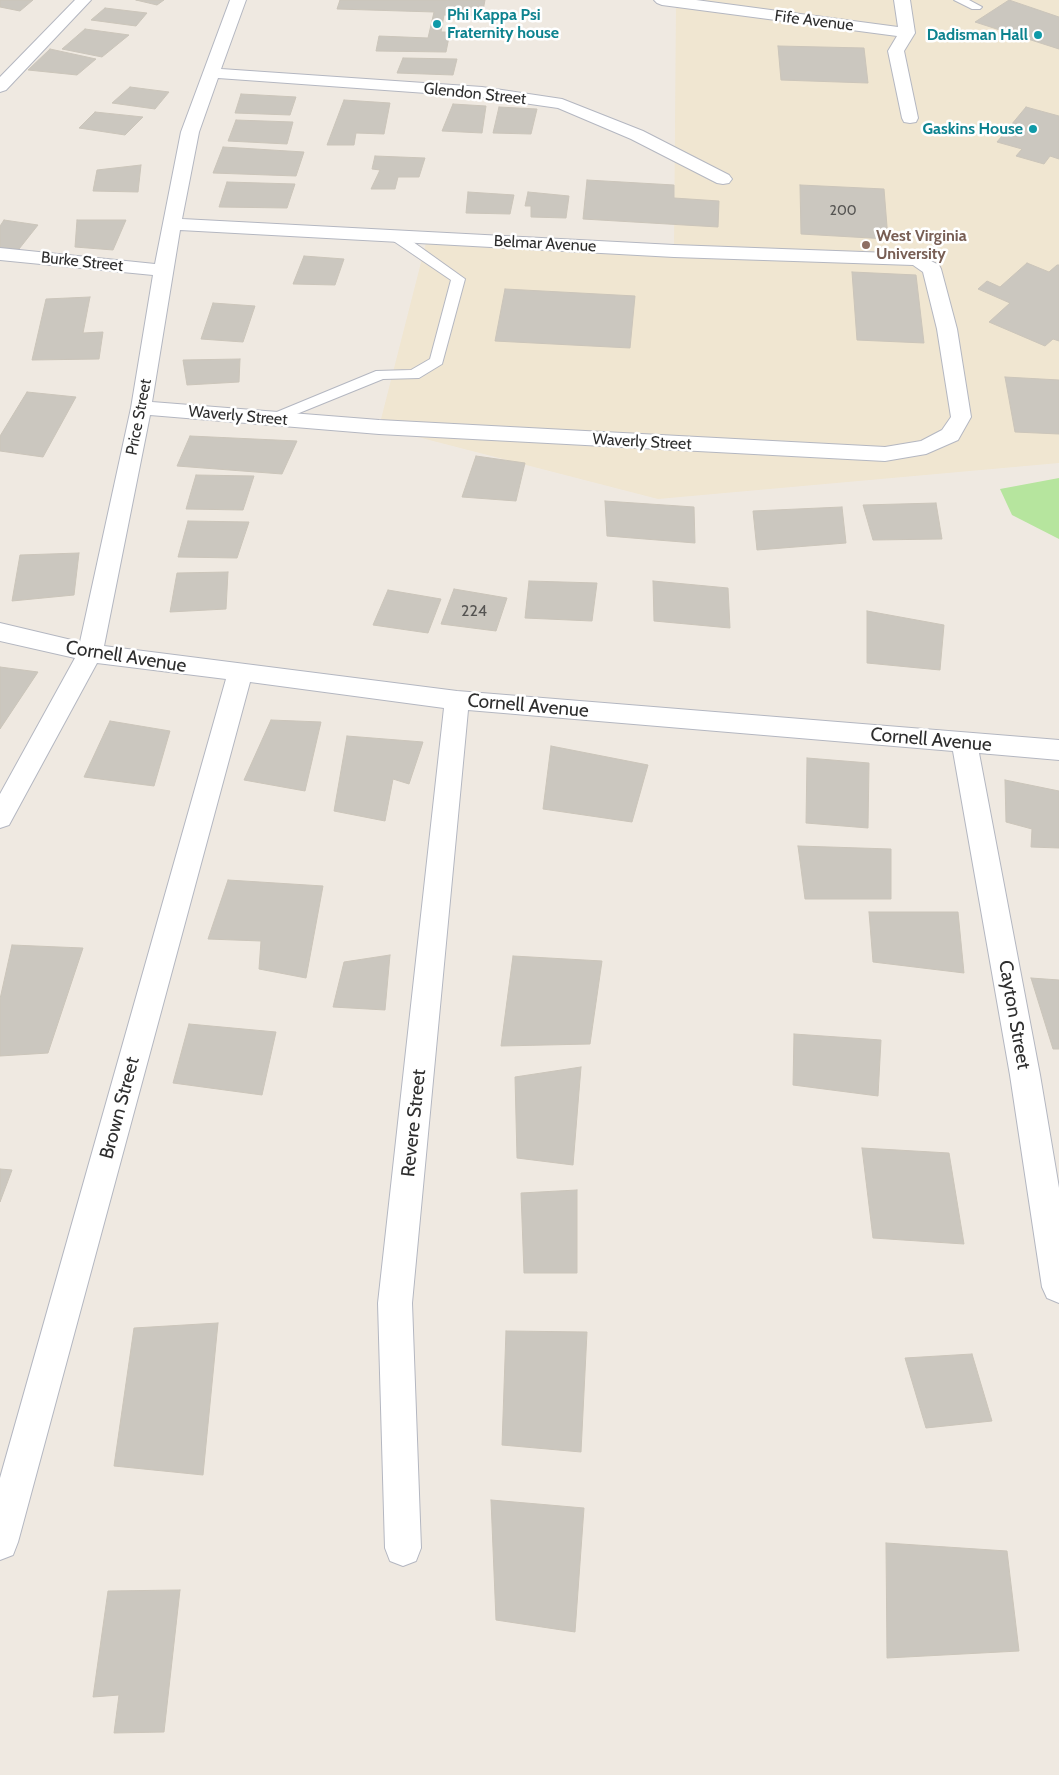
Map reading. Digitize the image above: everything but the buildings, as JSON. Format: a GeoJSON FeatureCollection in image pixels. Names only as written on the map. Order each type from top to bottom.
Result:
{"type":"FeatureCollection","features":[{"type":"Feature","properties":{"kind":"street"},"geometry":{"type":"LineString","coordinates":[[0,87],[84,0]]}},
{"type":"Feature","properties":{"kind":"street","name":"Price Street"},"geometry":{"type":"LineString","coordinates":[[0,818],[90,654],[141,408],[163,270],[190,132],[238,0]]}},
{"type":"Feature","properties":{"kind":"street","name":"Fife Avenue"},"geometry":{"type":"LineString","coordinates":[[662,0],[908,33]]}},
{"type":"Feature","properties":{"kind":"street"},"geometry":{"type":"LineString","coordinates":[[902,0],[908,33],[896,51],[910,118]]}},
{"type":"Feature","properties":{"kind":"street","name":"Glendon Street"},"geometry":{"type":"LineString","coordinates":[[210,73],[482,92],[562,104],[637,135],[723,179]]}},
{"type":"Feature","properties":{"kind":"street","name":"Belmar Avenue"},"geometry":{"type":"LineString","coordinates":[[172,224],[674,251],[917,260]]}},
{"type":"Feature","properties":{"kind":"street","name":"Burke Street"},"geometry":{"type":"LineString","coordinates":[[0,254],[163,270]]}},
{"type":"Feature","properties":{"kind":"street","name":"Waverly Street"},"geometry":{"type":"LineString","coordinates":[[141,408],[379,428],[838,452],[885,454],[926,447],[950,435],[961,417],[947,329],[932,268],[917,260]]}},
{"type":"Feature","properties":{"kind":"street","name":"Cornell Avenue"},"geometry":{"type":"LineString","coordinates":[[0,632],[90,654],[457,700],[1059,750]]}},
{"type":"Feature","properties":{"kind":"street","name":"Brown Street"},"geometry":{"type":"LineString","coordinates":[[0,1542],[240,674]]}},
{"type":"Feature","properties":{"kind":"street","name":"Revere Street"},"geometry":{"type":"LineString","coordinates":[[403,1548],[395,1302],[457,700]]}},
{"type":"Feature","properties":{"kind":"street","name":"Cayton Street"},"geometry":{"type":"LineString","coordinates":[[964,743],[1025,1075],[1059,1287]]}},
{"type":"Feature","properties":{"kind":"lane"},"geometry":{"type":"LineString","coordinates":[[960,0],[976,7]]}},
{"type":"Feature","properties":{"kind":"lane"},"geometry":{"type":"LineString","coordinates":[[272,419],[380,374],[414,375],[437,361],[458,280],[397,237]]}},
{"type":"Feature","properties":{"kind":"shaded area","name":"West Virginia University"},"geometry":{"type":"Polygon","coordinates":[[[676,0],[1059,0],[1059,463],[658,499],[379,427],[427,239],[674,251],[676,0]]]}},
{"type":"Feature","properties":{"kind":"green space"},"geometry":{"type":"Polygon","coordinates":[[[1059,478],[1059,539],[1012,515],[1000,489],[1059,478]]]}},
{"type":"Feature","properties":{"kind":"place","name":"Phi Kappa Psi Fraternity house"},"geometry":{"type":"Point","coordinates":[437,24]}},
{"type":"Feature","properties":{"kind":"place","name":"Dadisman Hall"},"geometry":{"type":"Point","coordinates":[1038,35]}},
{"type":"Feature","properties":{"kind":"place","name":"Gaskins House"},"geometry":{"type":"Point","coordinates":[1033,129]}},
{"type":"Feature","properties":{"kind":"place","name":"West Virginia University"},"geometry":{"type":"Point","coordinates":[866,245]}}]}
